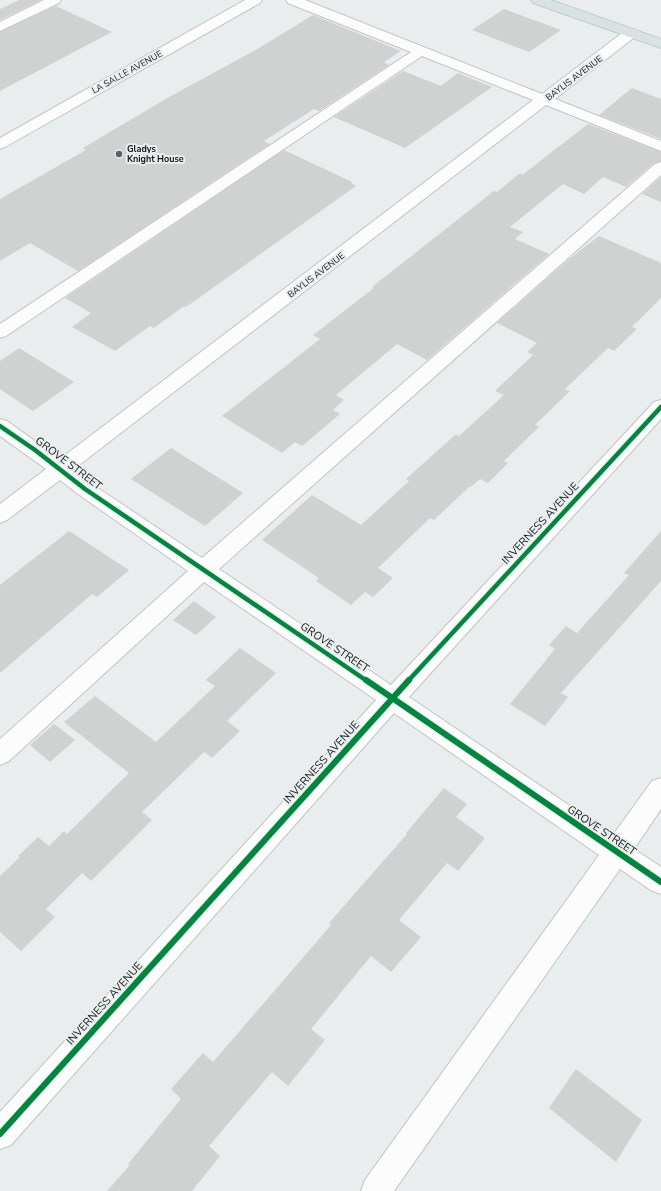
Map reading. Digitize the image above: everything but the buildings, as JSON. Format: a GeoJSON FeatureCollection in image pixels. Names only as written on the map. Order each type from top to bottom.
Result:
{"type":"FeatureCollection","features":[{"type":"Feature","properties":{"kind":"main road"},"geometry":{"type":"LineString","coordinates":[[538,0],[661,44]]}},
{"type":"Feature","properties":{"kind":"street"},"geometry":{"type":"LineString","coordinates":[[0,27],[54,0]]}},
{"type":"Feature","properties":{"kind":"street","name":"LA SALLE AVENUE"},"geometry":{"type":"LineString","coordinates":[[0,144],[255,0]]}},
{"type":"Feature","properties":{"kind":"street"},"geometry":{"type":"LineString","coordinates":[[293,0],[661,146]]}},
{"type":"Feature","properties":{"kind":"street","name":"BAYLIS AVENUE"},"geometry":{"type":"LineString","coordinates":[[0,515],[631,33]]}},
{"type":"Feature","properties":{"kind":"street"},"geometry":{"type":"LineString","coordinates":[[0,332],[421,51]]}},
{"type":"Feature","properties":{"kind":"street"},"geometry":{"type":"LineString","coordinates":[[0,754],[203,570],[661,167]]}},
{"type":"Feature","properties":{"kind":"street","name":"INVERNESS AVENUE"},"geometry":{"type":"LineString","coordinates":[[0,1134],[393,698],[661,407]]}},
{"type":"Feature","properties":{"kind":"street","name":"GROVE STREET"},"geometry":{"type":"LineString","coordinates":[[0,426],[35,450],[85,489],[661,882]]}},
{"type":"Feature","properties":{"kind":"street"},"geometry":{"type":"LineString","coordinates":[[376,1191],[661,789]]}},
{"type":"Feature","properties":{"kind":"cycle path"},"geometry":{"type":"LineString","coordinates":[[0,1134],[413,676],[661,407]]}},
{"type":"Feature","properties":{"kind":"cycle path"},"geometry":{"type":"LineString","coordinates":[[0,426],[35,450],[85,489],[661,882]]}},
{"type":"Feature","properties":{"kind":"place","name":"Gladys Knight House"},"geometry":{"type":"Point","coordinates":[119,154]}}]}
